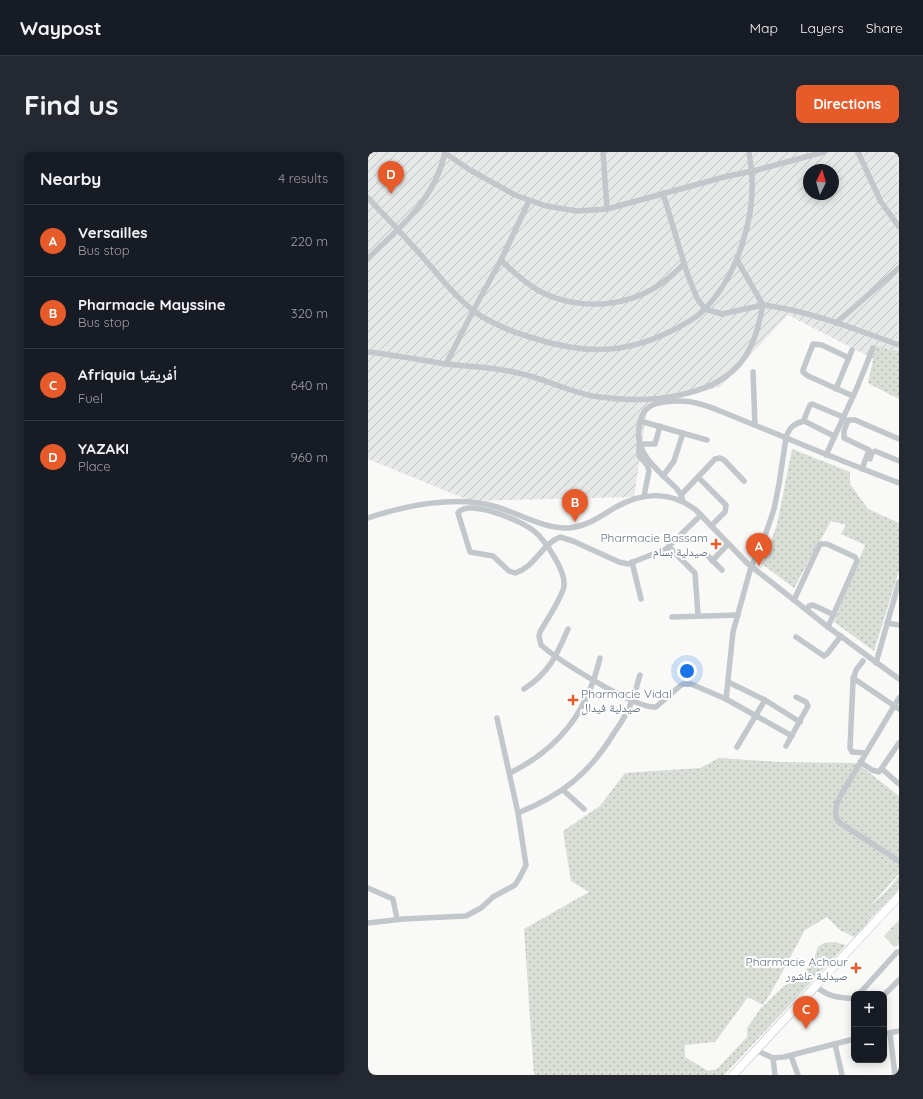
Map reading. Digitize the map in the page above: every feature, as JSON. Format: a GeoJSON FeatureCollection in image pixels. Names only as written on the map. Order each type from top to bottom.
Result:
{"type":"FeatureCollection","features":[{"type":"Feature","properties":{"kind":"highway"},"geometry":{"type":"LineString","coordinates":[[871,931],[899,896]]}},
{"type":"Feature","properties":{"kind":"highway"},"geometry":{"type":"LineString","coordinates":[[733,1075],[855,947],[899,905]]}},
{"type":"Feature","properties":{"kind":"highway"},"geometry":{"type":"LineString","coordinates":[[740,1075],[819,989],[855,947]]}},
{"type":"Feature","properties":{"kind":"street"},"geometry":{"type":"LineString","coordinates":[[368,258],[398,230],[422,203],[435,182],[442,165],[445,152],[470,170],[515,195],[529,201],[568,211],[591,211],[608,209],[734,174],[753,171],[824,152]]}},
{"type":"Feature","properties":{"kind":"street"},"geometry":{"type":"LineString","coordinates":[[603,152],[608,209]]}},
{"type":"Feature","properties":{"kind":"street"},"geometry":{"type":"LineString","coordinates":[[368,198],[473,310],[503,327],[562,347],[598,350],[629,347],[653,340],[689,321],[705,309],[721,289],[737,260],[745,238],[752,205],[753,171],[749,152]]}},
{"type":"Feature","properties":{"kind":"street"},"geometry":{"type":"LineString","coordinates":[[858,152],[881,202],[899,227]]}},
{"type":"Feature","properties":{"kind":"street"},"geometry":{"type":"LineString","coordinates":[[663,194],[684,264],[694,291],[705,309],[722,314],[763,304],[796,311],[836,323],[899,345]]}},
{"type":"Feature","properties":{"kind":"street"},"geometry":{"type":"LineString","coordinates":[[446,364],[529,201]]}},
{"type":"Feature","properties":{"kind":"street"},"geometry":{"type":"LineString","coordinates":[[500,260],[512,272],[542,292],[574,302],[592,304],[615,303],[645,294],[662,284],[684,264]]}},
{"type":"Feature","properties":{"kind":"street"},"geometry":{"type":"LineString","coordinates":[[368,352],[424,359],[446,364],[516,372],[593,396],[628,400],[673,397],[694,392],[714,383],[732,371],[751,348],[763,304],[737,260]]}},
{"type":"Feature","properties":{"kind":"street"},"geometry":{"type":"LineString","coordinates":[[836,323],[899,268]]}},
{"type":"Feature","properties":{"kind":"street"},"geometry":{"type":"LineString","coordinates":[[849,358],[822,345],[815,344],[811,346],[803,372],[808,376],[853,396]]}},
{"type":"Feature","properties":{"kind":"street"},"geometry":{"type":"LineString","coordinates":[[826,455],[873,348]]}},
{"type":"Feature","properties":{"kind":"street"},"geometry":{"type":"LineString","coordinates":[[836,388],[852,350]]}},
{"type":"Feature","properties":{"kind":"street"},"geometry":{"type":"LineString","coordinates":[[753,372],[755,425]]}},
{"type":"Feature","properties":{"kind":"street"},"geometry":{"type":"LineString","coordinates":[[683,501],[681,495],[644,456],[639,444],[637,437],[640,421],[644,411],[654,404],[683,401],[696,402],[899,483]]}},
{"type":"Feature","properties":{"kind":"street"},"geometry":{"type":"LineString","coordinates":[[804,421],[810,405],[812,404],[843,416]]}},
{"type":"Feature","properties":{"kind":"street"},"geometry":{"type":"LineString","coordinates":[[864,469],[869,450],[844,438],[844,431],[848,420],[855,420],[899,439]]}},
{"type":"Feature","properties":{"kind":"street"},"geometry":{"type":"LineString","coordinates":[[640,421],[707,440]]}},
{"type":"Feature","properties":{"kind":"street"},"geometry":{"type":"LineString","coordinates":[[726,699],[732,637],[751,567],[763,542],[774,509],[788,431],[793,425],[804,421],[834,436]]}},
{"type":"Feature","properties":{"kind":"street"},"geometry":{"type":"LineString","coordinates":[[639,444],[655,444],[660,426]]}},
{"type":"Feature","properties":{"kind":"street"},"geometry":{"type":"LineString","coordinates":[[663,476],[674,461],[683,433]]}},
{"type":"Feature","properties":{"kind":"street"},"geometry":{"type":"LineString","coordinates":[[639,444],[638,456],[647,465],[649,471],[644,496]]}},
{"type":"Feature","properties":{"kind":"street"},"geometry":{"type":"LineString","coordinates":[[864,469],[873,452],[899,461]]}},
{"type":"Feature","properties":{"kind":"street"},"geometry":{"type":"LineString","coordinates":[[681,495],[715,459],[720,458],[724,460],[744,481]]}},
{"type":"Feature","properties":{"kind":"street"},"geometry":{"type":"LineString","coordinates":[[698,477],[726,505],[725,512],[711,526]]}},
{"type":"Feature","properties":{"kind":"street"},"geometry":{"type":"LineString","coordinates":[[368,518],[420,505],[471,502],[498,507],[543,524],[569,528],[585,525],[626,502],[644,496],[661,496],[683,501],[696,510],[751,567],[899,680]]}},
{"type":"Feature","properties":{"kind":"street"},"geometry":{"type":"LineString","coordinates":[[701,515],[669,546],[660,552],[628,564],[621,563],[565,538],[558,538],[548,546],[524,569],[512,573],[493,556],[470,552],[458,513],[463,508],[468,507],[492,512],[528,526],[548,546],[563,577],[564,587],[539,636],[541,645],[556,656],[632,701],[651,707],[656,706],[680,686],[687,684],[726,699],[792,736]]}},
{"type":"Feature","properties":{"kind":"street"},"geometry":{"type":"LineString","coordinates":[[794,600],[818,546],[822,543],[855,557],[857,561],[828,627]]}},
{"type":"Feature","properties":{"kind":"street"},"geometry":{"type":"LineString","coordinates":[[712,560],[728,544]]}},
{"type":"Feature","properties":{"kind":"street"},"geometry":{"type":"LineString","coordinates":[[669,546],[695,573],[698,616]]}},
{"type":"Feature","properties":{"kind":"street"},"geometry":{"type":"LineString","coordinates":[[704,553],[722,570]]}},
{"type":"Feature","properties":{"kind":"street"},"geometry":{"type":"LineString","coordinates":[[632,562],[641,599]]}},
{"type":"Feature","properties":{"kind":"street"},"geometry":{"type":"LineString","coordinates":[[876,663],[899,584]]}},
{"type":"Feature","properties":{"kind":"street"},"geometry":{"type":"LineString","coordinates":[[807,610],[809,606],[813,605],[834,615]]}},
{"type":"Feature","properties":{"kind":"street"},"geometry":{"type":"LineString","coordinates":[[672,617],[738,615]]}},
{"type":"Feature","properties":{"kind":"street"},"geometry":{"type":"LineString","coordinates":[[887,623],[899,625]]}},
{"type":"Feature","properties":{"kind":"street"},"geometry":{"type":"LineString","coordinates":[[524,689],[533,684],[544,673],[556,656],[568,629]]}},
{"type":"Feature","properties":{"kind":"street"},"geometry":{"type":"LineString","coordinates":[[796,637],[824,656],[828,654],[841,636]]}},
{"type":"Feature","properties":{"kind":"street"},"geometry":{"type":"LineString","coordinates":[[510,773],[523,767],[542,754],[560,736],[577,714],[589,694],[595,680],[600,658]]}},
{"type":"Feature","properties":{"kind":"street"},"geometry":{"type":"LineString","coordinates":[[863,661],[856,670],[853,678],[850,748],[852,752],[866,753]]}},
{"type":"Feature","properties":{"kind":"street"},"geometry":{"type":"LineString","coordinates":[[518,813],[563,790],[585,772],[596,760],[619,726],[632,701],[640,675]]}},
{"type":"Feature","properties":{"kind":"street"},"geometry":{"type":"LineString","coordinates":[[853,678],[896,708]]}},
{"type":"Feature","properties":{"kind":"street"},"geometry":{"type":"LineString","coordinates":[[728,682],[765,700],[800,722]]}},
{"type":"Feature","properties":{"kind":"street"},"geometry":{"type":"LineString","coordinates":[[786,746],[808,706],[806,702],[796,696]]}},
{"type":"Feature","properties":{"kind":"street"},"geometry":{"type":"LineString","coordinates":[[899,698],[896,708],[860,762],[839,798],[835,811],[836,819],[842,825],[899,861]]}},
{"type":"Feature","properties":{"kind":"street"},"geometry":{"type":"LineString","coordinates":[[737,747],[765,700]]}},
{"type":"Feature","properties":{"kind":"street"},"geometry":{"type":"LineString","coordinates":[[368,923],[397,919],[466,916],[515,884],[520,877],[526,865],[518,813],[497,718]]}},
{"type":"Feature","properties":{"kind":"street"},"geometry":{"type":"LineString","coordinates":[[860,762],[876,772],[879,772],[899,742]]}},
{"type":"Feature","properties":{"kind":"street"},"geometry":{"type":"LineString","coordinates":[[882,769],[899,784]]}},
{"type":"Feature","properties":{"kind":"street"},"geometry":{"type":"LineString","coordinates":[[563,790],[584,810]]}},
{"type":"Feature","properties":{"kind":"street"},"geometry":{"type":"LineString","coordinates":[[368,888],[393,899],[397,919]]}},
{"type":"Feature","properties":{"kind":"street"},"geometry":{"type":"LineString","coordinates":[[863,991],[897,952],[899,952]]}},
{"type":"Feature","properties":{"kind":"street"},"geometry":{"type":"LineString","coordinates":[[887,992],[899,980]]}},
{"type":"Feature","properties":{"kind":"street"},"geometry":{"type":"LineString","coordinates":[[819,989],[828,995],[851,998]]}},
{"type":"Feature","properties":{"kind":"street"},"geometry":{"type":"LineString","coordinates":[[887,1033],[899,1031]]}},
{"type":"Feature","properties":{"kind":"street"},"geometry":{"type":"LineString","coordinates":[[890,1032],[895,1075]]}},
{"type":"Feature","properties":{"kind":"street"},"geometry":{"type":"LineString","coordinates":[[760,1052],[772,1058],[791,1056],[851,1040]]}},
{"type":"Feature","properties":{"kind":"street"},"geometry":{"type":"LineString","coordinates":[[891,1043],[899,1046]]}},
{"type":"Feature","properties":{"kind":"street"},"geometry":{"type":"LineString","coordinates":[[834,1044],[842,1075]]}},
{"type":"Feature","properties":{"kind":"street"},"geometry":{"type":"LineString","coordinates":[[791,1056],[798,1075]]}},
{"type":"Feature","properties":{"kind":"street"},"geometry":{"type":"LineString","coordinates":[[772,1058],[775,1075]]}},
{"type":"Feature","properties":{"kind":"shaded area"},"geometry":{"type":"Polygon","coordinates":[[[368,152],[899,152],[899,372],[788,315],[720,387],[648,404],[634,497],[471,501],[368,459],[368,152]]]}},
{"type":"Feature","properties":{"kind":"green space"},"geometry":{"type":"Polygon","coordinates":[[[876,346],[899,352],[899,399],[868,383],[876,346]]]}},
{"type":"Feature","properties":{"kind":"green space"},"geometry":{"type":"Polygon","coordinates":[[[792,449],[850,472],[850,484],[868,509],[899,523],[899,571],[874,651],[834,622],[865,545],[841,534],[846,525],[831,521],[794,588],[762,564],[777,525],[792,449]]]}},
{"type":"Feature","properties":{"kind":"green space"},"geometry":{"type":"Polygon","coordinates":[[[719,758],[781,762],[857,763],[899,796],[899,874],[870,906],[886,892],[899,876],[899,889],[854,937],[840,930],[827,917],[805,930],[763,1005],[748,997],[715,1042],[685,1045],[685,1057],[708,1071],[717,1069],[747,1037],[747,1028],[761,1008],[784,986],[798,979],[813,961],[818,947],[824,943],[835,942],[846,945],[724,1075],[534,1075],[524,929],[589,892],[571,881],[563,831],[600,806],[625,773],[700,768],[719,758]]]}},
{"type":"Feature","properties":{"kind":"green space"},"geometry":{"type":"Polygon","coordinates":[[[899,920],[899,945],[894,947],[884,936],[899,920]]]}},
{"type":"Feature","properties":{"kind":"place","name":"YAZAKI"},"geometry":{"type":"Point","coordinates":[391,194]}},
{"type":"Feature","properties":{"kind":"place","name":"Pharmacie Mayssine"},"geometry":{"type":"Point","coordinates":[575,522]}},
{"type":"Feature","properties":{"kind":"place","name":"Pharmacie Bassam صيدلية بسام"},"geometry":{"type":"Point","coordinates":[716,544]}},
{"type":"Feature","properties":{"kind":"place","name":"Versailles"},"geometry":{"type":"Point","coordinates":[759,566]}},
{"type":"Feature","properties":{"kind":"place","name":"Pharmacie Vidal صيدلية فيدال"},"geometry":{"type":"Point","coordinates":[573,700]}},
{"type":"Feature","properties":{"kind":"place","name":"Pharmacie Achour صيدلية عاشور"},"geometry":{"type":"Point","coordinates":[856,968]}},
{"type":"Feature","properties":{"kind":"place","name":"Afriquia أفريقيا"},"geometry":{"type":"Point","coordinates":[806,1029]}}]}
